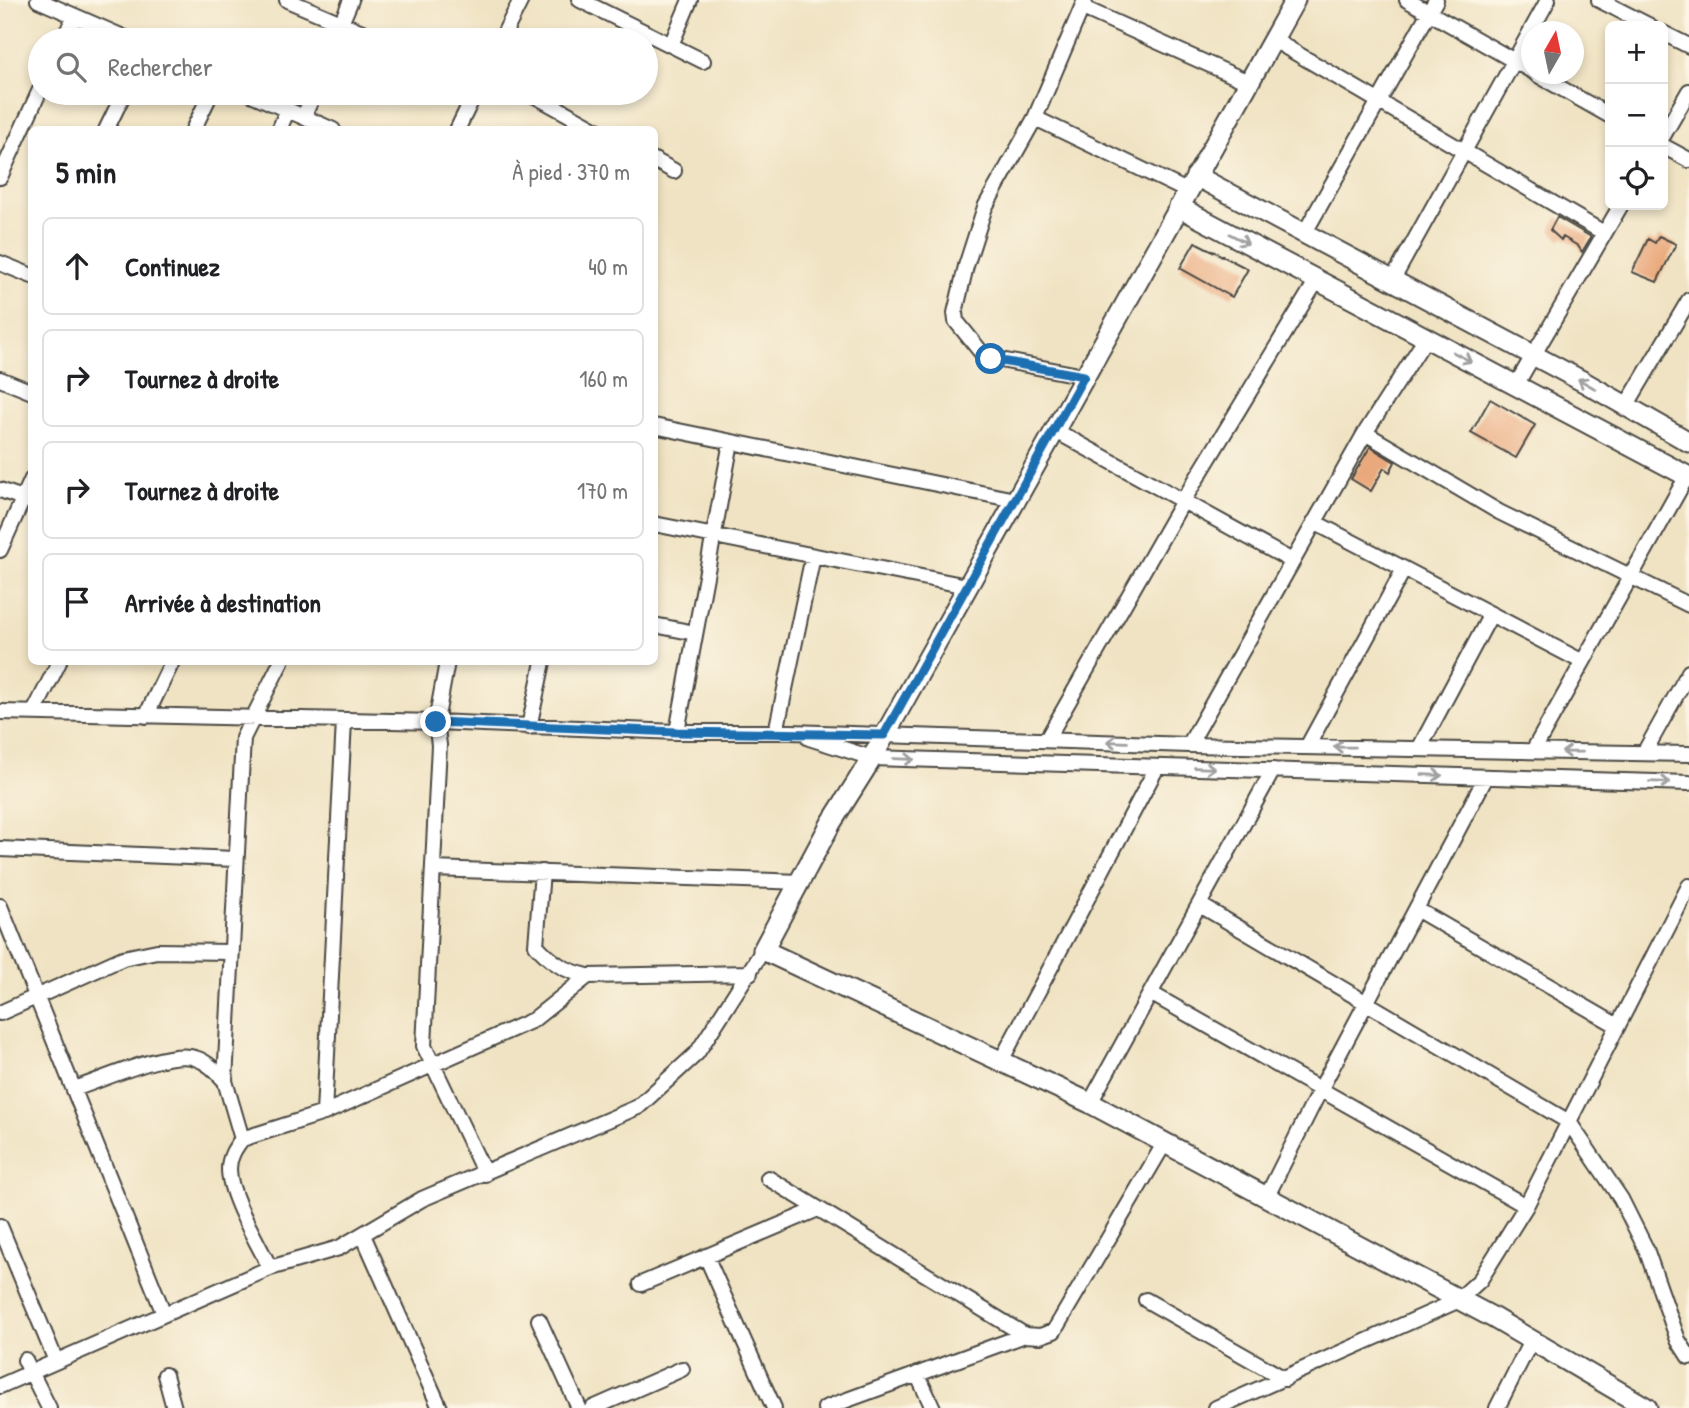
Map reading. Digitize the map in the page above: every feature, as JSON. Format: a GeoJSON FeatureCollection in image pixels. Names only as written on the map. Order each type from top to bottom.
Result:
{"type":"FeatureCollection","features":[{"type":"Feature","properties":{"kind":"street"},"geometry":{"type":"LineString","coordinates":[[38,0],[102,28]]}},
{"type":"Feature","properties":{"kind":"street"},"geometry":{"type":"LineString","coordinates":[[286,0],[353,28]]}},
{"type":"Feature","properties":{"kind":"street"},"geometry":{"type":"LineString","coordinates":[[339,28],[351,0]]}},
{"type":"Feature","properties":{"kind":"street"},"geometry":{"type":"LineString","coordinates":[[507,28],[521,0]]}},
{"type":"Feature","properties":{"kind":"street"},"geometry":{"type":"LineString","coordinates":[[671,45],[690,0]]}},
{"type":"Feature","properties":{"kind":"street"},"geometry":{"type":"LineString","coordinates":[[0,1386],[28,1366],[56,1361],[270,1268],[339,1248],[422,1199],[638,1107],[697,1053],[750,973],[831,823],[872,758],[1294,0]]}},
{"type":"Feature","properties":{"kind":"street"},"geometry":{"type":"LineString","coordinates":[[1407,0],[1433,6],[1521,65]]}},
{"type":"Feature","properties":{"kind":"street"},"geometry":{"type":"LineString","coordinates":[[1392,281],[1548,0]]}},
{"type":"Feature","properties":{"kind":"street"},"geometry":{"type":"LineString","coordinates":[[1599,0],[1640,21]]}},
{"type":"Feature","properties":{"kind":"street"},"geometry":{"type":"LineString","coordinates":[[589,2],[639,28]]}},
{"type":"Feature","properties":{"kind":"street"},"geometry":{"type":"LineString","coordinates":[[1084,376],[985,357],[957,321],[955,313],[966,266],[985,207],[1034,118],[1084,4],[1248,82]]}},
{"type":"Feature","properties":{"kind":"street"},"geometry":{"type":"LineString","coordinates":[[1304,234],[1433,6]]}},
{"type":"Feature","properties":{"kind":"street"},"geometry":{"type":"LineString","coordinates":[[70,28],[75,16]]}},
{"type":"Feature","properties":{"kind":"street"},"geometry":{"type":"LineString","coordinates":[[1668,36],[1689,46]]}},
{"type":"Feature","properties":{"kind":"street"},"geometry":{"type":"LineString","coordinates":[[658,38],[704,61]]}},
{"type":"Feature","properties":{"kind":"street"},"geometry":{"type":"LineString","coordinates":[[1272,39],[1604,233]]}},
{"type":"Feature","properties":{"kind":"street"},"geometry":{"type":"LineString","coordinates":[[1554,84],[1605,113]]}},
{"type":"Feature","properties":{"kind":"street"},"geometry":{"type":"LineString","coordinates":[[1668,127],[1689,91]]}},
{"type":"Feature","properties":{"kind":"street"},"geometry":{"type":"LineString","coordinates":[[0,177],[33,105]]}},
{"type":"Feature","properties":{"kind":"street"},"geometry":{"type":"LineString","coordinates":[[108,126],[118,105]]}},
{"type":"Feature","properties":{"kind":"street"},"geometry":{"type":"LineString","coordinates":[[195,126],[205,105]]}},
{"type":"Feature","properties":{"kind":"street"},"geometry":{"type":"LineString","coordinates":[[276,105],[325,126]]}},
{"type":"Feature","properties":{"kind":"street"},"geometry":{"type":"LineString","coordinates":[[304,116],[309,105]]}},
{"type":"Feature","properties":{"kind":"street"},"geometry":{"type":"LineString","coordinates":[[459,126],[469,105]]}},
{"type":"Feature","properties":{"kind":"street"},"geometry":{"type":"LineString","coordinates":[[552,105],[590,126]]}},
{"type":"Feature","properties":{"kind":"street"},"geometry":{"type":"LineString","coordinates":[[281,126],[288,110]]}},
{"type":"Feature","properties":{"kind":"street"},"geometry":{"type":"LineString","coordinates":[[1034,118],[1187,191],[1304,234],[1534,358],[1584,382],[1684,440],[1658,463]]}},
{"type":"Feature","properties":{"kind":"street"},"geometry":{"type":"LineString","coordinates":[[1665,147],[1689,160]]}},
{"type":"Feature","properties":{"kind":"street"},"geometry":{"type":"LineString","coordinates":[[658,162],[674,171]]}},
{"type":"Feature","properties":{"kind":"street"},"geometry":{"type":"LineString","coordinates":[[1187,191],[1317,280],[1658,463],[1688,476],[1533,751]]}},
{"type":"Feature","properties":{"kind":"street"},"geometry":{"type":"LineString","coordinates":[[1516,386],[1618,210]]}},
{"type":"Feature","properties":{"kind":"street"},"geometry":{"type":"LineString","coordinates":[[0,263],[28,274]]}},
{"type":"Feature","properties":{"kind":"street"},"geometry":{"type":"LineString","coordinates":[[1345,295],[1363,266]]}},
{"type":"Feature","properties":{"kind":"street"},"geometry":{"type":"LineString","coordinates":[[1047,739],[1183,501],[1317,280]]}},
{"type":"Feature","properties":{"kind":"street"},"geometry":{"type":"LineString","coordinates":[[1625,408],[1685,316],[1689,300]]}},
{"type":"Feature","properties":{"kind":"street"},"geometry":{"type":"LineString","coordinates":[[1189,745],[1420,335],[1430,302]]}},
{"type":"Feature","properties":{"kind":"street"},"geometry":{"type":"LineString","coordinates":[[0,379],[28,390]]}},
{"type":"Feature","properties":{"kind":"street"},"geometry":{"type":"LineString","coordinates":[[658,427],[1014,500]]}},
{"type":"Feature","properties":{"kind":"street"},"geometry":{"type":"LineString","coordinates":[[1054,430],[1292,561]]}},
{"type":"Feature","properties":{"kind":"street"},"geometry":{"type":"LineString","coordinates":[[1365,433],[1499,512],[1689,605]]}},
{"type":"Feature","properties":{"kind":"street"},"geometry":{"type":"LineString","coordinates":[[677,732],[731,442]]}},
{"type":"Feature","properties":{"kind":"street"},"geometry":{"type":"LineString","coordinates":[[0,490],[27,500],[0,550]]}},
{"type":"Feature","properties":{"kind":"street"},"geometry":{"type":"LineString","coordinates":[[1314,522],[1583,662]]}},
{"type":"Feature","properties":{"kind":"street"},"geometry":{"type":"LineString","coordinates":[[658,525],[967,586]]}},
{"type":"Feature","properties":{"kind":"street"},"geometry":{"type":"LineString","coordinates":[[783,732],[813,556]]}},
{"type":"Feature","properties":{"kind":"street"},"geometry":{"type":"LineString","coordinates":[[1307,747],[1404,569]]}},
{"type":"Feature","properties":{"kind":"street"},"geometry":{"type":"LineString","coordinates":[[1419,749],[1491,614]]}},
{"type":"Feature","properties":{"kind":"street"},"geometry":{"type":"LineString","coordinates":[[658,626],[695,633]]}},
{"type":"Feature","properties":{"kind":"street"},"geometry":{"type":"LineString","coordinates":[[34,712],[58,665]]}},
{"type":"Feature","properties":{"kind":"street"},"geometry":{"type":"LineString","coordinates":[[146,716],[171,665]]}},
{"type":"Feature","properties":{"kind":"street"},"geometry":{"type":"LineString","coordinates":[[242,1139],[225,1081],[243,738],[280,665]]}},
{"type":"Feature","properties":{"kind":"street"},"geometry":{"type":"LineString","coordinates":[[446,665],[436,722],[439,745],[425,1055],[485,1174]]}},
{"type":"Feature","properties":{"kind":"street"},"geometry":{"type":"LineString","coordinates":[[529,727],[541,665]]}},
{"type":"Feature","properties":{"kind":"street"},"geometry":{"type":"LineString","coordinates":[[1644,753],[1689,671]]}},
{"type":"Feature","properties":{"kind":"street"},"geometry":{"type":"LineString","coordinates":[[0,712],[436,722],[677,732],[783,732],[1189,745],[1689,754]]}},
{"type":"Feature","properties":{"kind":"street"},"geometry":{"type":"LineString","coordinates":[[324,1113],[344,721]]}},
{"type":"Feature","properties":{"kind":"street"},"geometry":{"type":"LineString","coordinates":[[783,732],[872,758],[1689,783]]}},
{"type":"Feature","properties":{"kind":"street"},"geometry":{"type":"LineString","coordinates":[[1001,1061],[1157,767]]}},
{"type":"Feature","properties":{"kind":"street"},"geometry":{"type":"LineString","coordinates":[[1090,1103],[1273,770]]}},
{"type":"Feature","properties":{"kind":"street"},"geometry":{"type":"LineString","coordinates":[[1266,1198],[1320,1090],[1486,777]]}},
{"type":"Feature","properties":{"kind":"street"},"geometry":{"type":"LineString","coordinates":[[0,849],[235,859]]}},
{"type":"Feature","properties":{"kind":"street"},"geometry":{"type":"LineString","coordinates":[[433,869],[801,882]]}},
{"type":"Feature","properties":{"kind":"street"},"geometry":{"type":"LineString","coordinates":[[542,872],[536,944],[550,961],[568,971],[588,976],[750,973]]}},
{"type":"Feature","properties":{"kind":"street"},"geometry":{"type":"LineString","coordinates":[[1216,1408],[1457,1301],[1480,1280],[1526,1206],[1689,886]]}},
{"type":"Feature","properties":{"kind":"street"},"geometry":{"type":"LineString","coordinates":[[1200,905],[1569,1122],[1621,1199],[1646,1249],[1678,1340],[1689,1357]]}},
{"type":"Feature","properties":{"kind":"street"},"geometry":{"type":"LineString","coordinates":[[0,906],[164,1314]]}},
{"type":"Feature","properties":{"kind":"street"},"geometry":{"type":"LineString","coordinates":[[1416,909],[1618,1026]]}},
{"type":"Feature","properties":{"kind":"street"},"geometry":{"type":"LineString","coordinates":[[763,950],[1090,1103],[1457,1301],[1492,1317],[1647,1408]]}},
{"type":"Feature","properties":{"kind":"street"},"geometry":{"type":"LineString","coordinates":[[0,1013],[123,958],[157,951],[231,952]]}},
{"type":"Feature","properties":{"kind":"street"},"geometry":{"type":"LineString","coordinates":[[270,1268],[229,1173],[233,1152],[242,1139],[324,1113],[533,1020],[588,976]]}},
{"type":"Feature","properties":{"kind":"street"},"geometry":{"type":"LineString","coordinates":[[1152,994],[1526,1206]]}},
{"type":"Feature","properties":{"kind":"street"},"geometry":{"type":"LineString","coordinates":[[74,1089],[167,1059],[193,1057],[209,1064],[225,1081]]}},
{"type":"Feature","properties":{"kind":"street"},"geometry":{"type":"LineString","coordinates":[[825,1408],[1025,1335],[1040,1336],[1054,1331],[1164,1144]]}},
{"type":"Feature","properties":{"kind":"street"},"geometry":{"type":"LineString","coordinates":[[768,1178],[1025,1335]]}},
{"type":"Feature","properties":{"kind":"street"},"geometry":{"type":"LineString","coordinates":[[641,1284],[818,1209]]}},
{"type":"Feature","properties":{"kind":"street"},"geometry":{"type":"LineString","coordinates":[[0,1226],[5,1250],[56,1361]]}},
{"type":"Feature","properties":{"kind":"street"},"geometry":{"type":"LineString","coordinates":[[363,1236],[440,1408]]}},
{"type":"Feature","properties":{"kind":"street"},"geometry":{"type":"LineString","coordinates":[[706,1256],[774,1408]]}},
{"type":"Feature","properties":{"kind":"street"},"geometry":{"type":"LineString","coordinates":[[1146,1300],[1285,1379]]}},
{"type":"Feature","properties":{"kind":"street"},"geometry":{"type":"LineString","coordinates":[[539,1320],[579,1408]]}},
{"type":"Feature","properties":{"kind":"street"},"geometry":{"type":"LineString","coordinates":[[1497,1408],[1531,1341]]}},
{"type":"Feature","properties":{"kind":"street"},"geometry":{"type":"LineString","coordinates":[[28,1366],[49,1408]]}},
{"type":"Feature","properties":{"kind":"street"},"geometry":{"type":"LineString","coordinates":[[593,1408],[681,1369]]}},
{"type":"Feature","properties":{"kind":"street"},"geometry":{"type":"LineString","coordinates":[[917,1374],[933,1408]]}},
{"type":"Feature","properties":{"kind":"street"},"geometry":{"type":"LineString","coordinates":[[165,1375],[174,1408]]}},
{"type":"Feature","properties":{"kind":"building"},"geometry":{"type":"Polygon","coordinates":[[[1557,217],[1591,237],[1582,252],[1578,246],[1563,237],[1561,240],[1550,230],[1557,217]]]}},
{"type":"Feature","properties":{"kind":"building"},"geometry":{"type":"Polygon","coordinates":[[[1659,236],[1676,244],[1657,282],[1632,272],[1648,239],[1655,243],[1659,236]]]}},
{"type":"Feature","properties":{"kind":"building"},"geometry":{"type":"Polygon","coordinates":[[[1195,242],[1248,269],[1232,297],[1180,268],[1195,242]]]}},
{"type":"Feature","properties":{"kind":"building"},"geometry":{"type":"Polygon","coordinates":[[[1490,399],[1535,425],[1516,458],[1471,433],[1490,399]]]}},
{"type":"Feature","properties":{"kind":"building"},"geometry":{"type":"Polygon","coordinates":[[[1370,447],[1395,462],[1390,472],[1384,468],[1371,491],[1351,479],[1370,447]]]}},
{"type":"Feature","properties":{"kind":"route"},"geometry":{"type":"LineString","coordinates":[[436,722],[677,732],[884,735],[1084,376],[991,359]]}}]}
